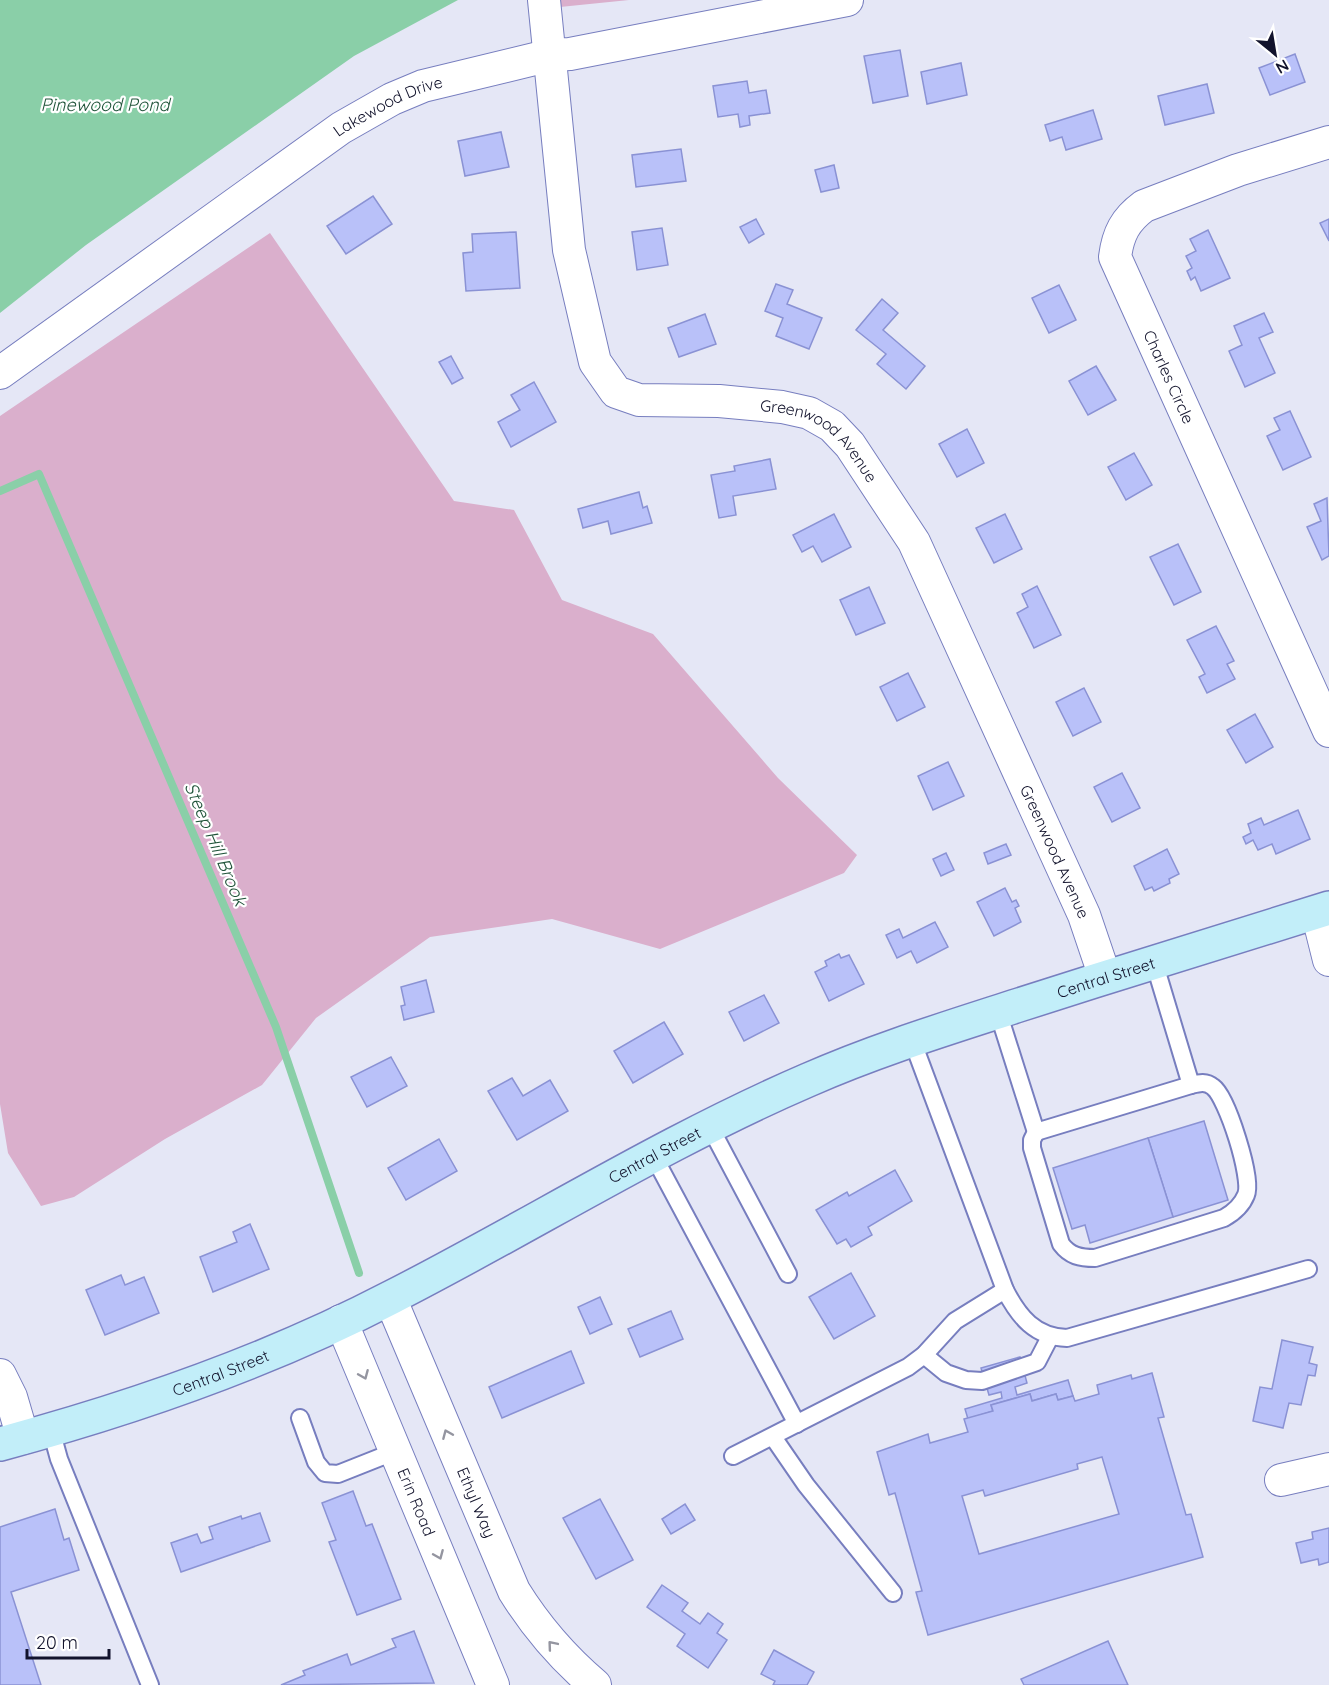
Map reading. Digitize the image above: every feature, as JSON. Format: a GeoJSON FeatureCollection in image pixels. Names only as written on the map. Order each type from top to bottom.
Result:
{"type":"FeatureCollection","features":[{"type":"Feature","properties":{"kind":"main road","name":"Central Street"},"geometry":{"type":"LineString","coordinates":[[24,1437],[194,1382],[341,1321],[390,1298],[653,1155],[806,1080],[912,1040],[1105,977],[1323,910]]}},
{"type":"Feature","properties":{"kind":"street","name":"Greenwood Avenue"},"geometry":{"type":"LineString","coordinates":[[544,0],[569,250],[594,362],[616,392],[639,400],[719,401],[782,407],[809,413],[832,426],[850,445],[914,542],[1084,915],[1105,977]]}},
{"type":"Feature","properties":{"kind":"street","name":"Lakewood Drive"},"geometry":{"type":"LineString","coordinates":[[0,372],[341,128],[392,99],[423,86],[551,55],[570,54],[847,0]]}},
{"type":"Feature","properties":{"kind":"street","name":"Charles Circle"},"geometry":{"type":"LineString","coordinates":[[1329,142],[1238,170],[1144,206],[1131,216],[1118,235],[1115,256],[1329,731]]}},
{"type":"Feature","properties":{"kind":"street"},"geometry":{"type":"LineString","coordinates":[[1323,910],[1329,960]]}},
{"type":"Feature","properties":{"kind":"street","name":"Ethyl Way"},"geometry":{"type":"LineString","coordinates":[[390,1298],[514,1591],[557,1651],[595,1685]]}},
{"type":"Feature","properties":{"kind":"street","name":"Erin Road"},"geometry":{"type":"LineString","coordinates":[[341,1321],[493,1685]]}},
{"type":"Feature","properties":{"kind":"street"},"geometry":{"type":"LineString","coordinates":[[0,1375],[11,1397],[24,1437]]}},
{"type":"Feature","properties":{"kind":"street"},"geometry":{"type":"LineString","coordinates":[[1281,1480],[1329,1469]]}},
{"type":"Feature","properties":{"kind":"lane"},"geometry":{"type":"LineString","coordinates":[[1154,962],[1191,1085]]}},
{"type":"Feature","properties":{"kind":"lane"},"geometry":{"type":"LineString","coordinates":[[998,1012],[1036,1132],[1032,1140],[1032,1148],[1060,1244],[1067,1252],[1075,1256],[1095,1258],[1224,1218],[1233,1213],[1246,1195],[1247,1180],[1223,1100],[1212,1086],[1201,1083],[1191,1085],[1036,1132]]}},
{"type":"Feature","properties":{"kind":"lane"},"geometry":{"type":"LineString","coordinates":[[912,1040],[1005,1290],[1024,1319],[1050,1337],[1067,1338],[1084,1334],[1308,1269]]}},
{"type":"Feature","properties":{"kind":"lane"},"geometry":{"type":"LineString","coordinates":[[710,1126],[788,1274]]}},
{"type":"Feature","properties":{"kind":"lane"},"geometry":{"type":"LineString","coordinates":[[653,1155],[797,1425]]}},
{"type":"Feature","properties":{"kind":"lane"},"geometry":{"type":"LineString","coordinates":[[733,1456],[908,1367],[924,1354],[955,1321],[1005,1290]]}},
{"type":"Feature","properties":{"kind":"lane"},"geometry":{"type":"LineString","coordinates":[[924,1354],[956,1377],[982,1381],[1037,1362],[1050,1337]]}},
{"type":"Feature","properties":{"kind":"lane"},"geometry":{"type":"LineString","coordinates":[[300,1418],[316,1462],[325,1473],[338,1474],[396,1451]]}},
{"type":"Feature","properties":{"kind":"lane"},"geometry":{"type":"LineString","coordinates":[[24,1437],[59,1459],[150,1685]]}},
{"type":"Feature","properties":{"kind":"lane"},"geometry":{"type":"LineString","coordinates":[[773,1437],[806,1485],[893,1593]]}},
{"type":"Feature","properties":{"kind":"shaded area"},"geometry":{"type":"Polygon","coordinates":[[[560,0],[629,0],[560,7],[560,0]]]}},
{"type":"Feature","properties":{"kind":"shaded area"},"geometry":{"type":"Polygon","coordinates":[[[270,233],[454,501],[514,510],[562,600],[653,634],[778,778],[857,855],[844,873],[660,949],[552,919],[430,937],[316,1018],[262,1085],[165,1139],[74,1197],[41,1206],[8,1153],[0,1104],[0,416],[270,233]]]}},
{"type":"Feature","properties":{"kind":"water","name":"Pinewood Pond"},"geometry":{"type":"Polygon","coordinates":[[[0,0],[458,0],[354,56],[86,245],[0,313],[0,0]]]}},
{"type":"Feature","properties":{"kind":"building"},"geometry":{"type":"Polygon","coordinates":[[[900,50],[908,96],[873,103],[864,56],[900,50]]]}},
{"type":"Feature","properties":{"kind":"building"},"geometry":{"type":"Polygon","coordinates":[[[1295,54],[1305,82],[1270,95],[1259,68],[1295,54]]]}},
{"type":"Feature","properties":{"kind":"building"},"geometry":{"type":"Polygon","coordinates":[[[961,63],[967,95],[927,104],[921,72],[961,63]]]}},
{"type":"Feature","properties":{"kind":"building"},"geometry":{"type":"Polygon","coordinates":[[[747,81],[749,93],[766,90],[770,113],[749,116],[750,125],[740,127],[738,114],[718,117],[713,86],[747,81]]]}},
{"type":"Feature","properties":{"kind":"building"},"geometry":{"type":"Polygon","coordinates":[[[1207,84],[1214,113],[1165,125],[1158,96],[1207,84]]]}},
{"type":"Feature","properties":{"kind":"building"},"geometry":{"type":"Polygon","coordinates":[[[1093,110],[1102,139],[1066,150],[1062,137],[1050,141],[1045,125],[1093,110]]]}},
{"type":"Feature","properties":{"kind":"building"},"geometry":{"type":"Polygon","coordinates":[[[501,132],[509,167],[465,176],[458,141],[501,132]]]}},
{"type":"Feature","properties":{"kind":"building"},"geometry":{"type":"Polygon","coordinates":[[[681,149],[686,181],[636,187],[632,155],[681,149]]]}},
{"type":"Feature","properties":{"kind":"building"},"geometry":{"type":"Polygon","coordinates":[[[834,165],[839,188],[821,192],[815,170],[834,165]]]}},
{"type":"Feature","properties":{"kind":"building"},"geometry":{"type":"Polygon","coordinates":[[[373,196],[392,224],[346,254],[327,226],[373,196]]]}},
{"type":"Feature","properties":{"kind":"building"},"geometry":{"type":"Polygon","coordinates":[[[756,219],[764,234],[749,243],[740,227],[756,219]]]}},
{"type":"Feature","properties":{"kind":"building"},"geometry":{"type":"Polygon","coordinates":[[[1329,219],[1329,241],[1320,223],[1329,219]]]}},
{"type":"Feature","properties":{"kind":"building"},"geometry":{"type":"Polygon","coordinates":[[[662,228],[668,265],[637,270],[632,232],[662,228]]]}},
{"type":"Feature","properties":{"kind":"building"},"geometry":{"type":"Polygon","coordinates":[[[1208,230],[1230,278],[1201,291],[1195,277],[1191,280],[1187,271],[1192,268],[1186,256],[1196,251],[1190,239],[1208,230]]]}},
{"type":"Feature","properties":{"kind":"building"},"geometry":{"type":"Polygon","coordinates":[[[516,232],[520,288],[466,291],[463,253],[473,252],[472,234],[516,232]]]}},
{"type":"Feature","properties":{"kind":"building"},"geometry":{"type":"Polygon","coordinates":[[[776,284],[793,290],[787,304],[822,318],[809,349],[776,336],[783,318],[765,311],[776,284]]]}},
{"type":"Feature","properties":{"kind":"building"},"geometry":{"type":"Polygon","coordinates":[[[1059,285],[1076,320],[1049,333],[1032,298],[1059,285]]]}},
{"type":"Feature","properties":{"kind":"building"},"geometry":{"type":"Polygon","coordinates":[[[882,299],[898,313],[883,330],[925,366],[906,389],[877,364],[886,354],[856,330],[882,299]]]}},
{"type":"Feature","properties":{"kind":"building"},"geometry":{"type":"Polygon","coordinates":[[[1264,313],[1273,332],[1259,338],[1275,373],[1245,387],[1229,351],[1242,345],[1234,326],[1264,313]]]}},
{"type":"Feature","properties":{"kind":"building"},"geometry":{"type":"Polygon","coordinates":[[[705,314],[716,344],[679,357],[668,328],[705,314]]]}},
{"type":"Feature","properties":{"kind":"building"},"geometry":{"type":"Polygon","coordinates":[[[451,356],[463,378],[452,384],[439,362],[451,356]]]}},
{"type":"Feature","properties":{"kind":"building"},"geometry":{"type":"Polygon","coordinates":[[[1096,366],[1116,400],[1088,415],[1069,381],[1096,366]]]}},
{"type":"Feature","properties":{"kind":"building"},"geometry":{"type":"Polygon","coordinates":[[[534,382],[556,422],[511,447],[498,422],[520,410],[511,395],[534,382]]]}},
{"type":"Feature","properties":{"kind":"building"},"geometry":{"type":"Polygon","coordinates":[[[1290,411],[1311,457],[1283,470],[1267,436],[1280,430],[1274,418],[1290,411]]]}},
{"type":"Feature","properties":{"kind":"building"},"geometry":{"type":"Polygon","coordinates":[[[967,429],[984,463],[957,477],[939,444],[967,429]]]}},
{"type":"Feature","properties":{"kind":"building"},"geometry":{"type":"Polygon","coordinates":[[[1134,453],[1152,485],[1126,500],[1108,467],[1134,453]]]}},
{"type":"Feature","properties":{"kind":"building"},"geometry":{"type":"Polygon","coordinates":[[[770,459],[776,489],[733,496],[736,515],[719,518],[711,475],[735,471],[734,466],[770,459]]]}},
{"type":"Feature","properties":{"kind":"building"},"geometry":{"type":"Polygon","coordinates":[[[639,492],[643,508],[647,506],[652,523],[611,534],[608,521],[583,528],[578,509],[639,492]]]}},
{"type":"Feature","properties":{"kind":"building"},"geometry":{"type":"Polygon","coordinates":[[[1327,498],[1329,556],[1322,560],[1307,527],[1321,521],[1314,504],[1327,498]]]}},
{"type":"Feature","properties":{"kind":"building"},"geometry":{"type":"Polygon","coordinates":[[[834,514],[851,547],[822,562],[813,546],[802,552],[793,535],[834,514]]]}},
{"type":"Feature","properties":{"kind":"building"},"geometry":{"type":"Polygon","coordinates":[[[1005,514],[1022,549],[994,563],[976,528],[1005,514]]]}},
{"type":"Feature","properties":{"kind":"building"},"geometry":{"type":"Polygon","coordinates":[[[1178,544],[1201,592],[1174,605],[1150,557],[1178,544]]]}},
{"type":"Feature","properties":{"kind":"building"},"geometry":{"type":"Polygon","coordinates":[[[1037,586],[1061,635],[1034,648],[1017,613],[1028,607],[1022,594],[1037,586]]]}},
{"type":"Feature","properties":{"kind":"building"},"geometry":{"type":"Polygon","coordinates":[[[869,587],[885,623],[856,635],[840,600],[869,587]]]}},
{"type":"Feature","properties":{"kind":"building"},"geometry":{"type":"Polygon","coordinates":[[[1216,626],[1234,661],[1227,664],[1235,679],[1207,693],[1199,677],[1205,674],[1187,640],[1216,626]]]}},
{"type":"Feature","properties":{"kind":"building"},"geometry":{"type":"Polygon","coordinates":[[[908,673],[925,707],[897,721],[880,687],[908,673]]]}},
{"type":"Feature","properties":{"kind":"building"},"geometry":{"type":"Polygon","coordinates":[[[1084,688],[1101,722],[1073,736],[1056,702],[1084,688]]]}},
{"type":"Feature","properties":{"kind":"building"},"geometry":{"type":"Polygon","coordinates":[[[1255,714],[1273,747],[1246,763],[1227,730],[1255,714]]]}},
{"type":"Feature","properties":{"kind":"building"},"geometry":{"type":"Polygon","coordinates":[[[948,762],[964,796],[933,810],[918,776],[948,762]]]}},
{"type":"Feature","properties":{"kind":"building"},"geometry":{"type":"Polygon","coordinates":[[[1122,773],[1140,808],[1112,822],[1094,787],[1122,773]]]}},
{"type":"Feature","properties":{"kind":"building"},"geometry":{"type":"Polygon","coordinates":[[[1298,810],[1310,839],[1276,854],[1272,844],[1258,850],[1253,840],[1246,844],[1243,837],[1251,833],[1248,824],[1261,818],[1264,825],[1298,810]]]}},
{"type":"Feature","properties":{"kind":"building"},"geometry":{"type":"Polygon","coordinates":[[[1006,844],[1011,855],[988,864],[984,853],[1006,844]]]}},
{"type":"Feature","properties":{"kind":"building"},"geometry":{"type":"Polygon","coordinates":[[[1167,849],[1179,874],[1169,879],[1170,883],[1154,891],[1152,887],[1145,890],[1134,866],[1167,849]]]}},
{"type":"Feature","properties":{"kind":"building"},"geometry":{"type":"Polygon","coordinates":[[[946,853],[954,870],[941,876],[933,859],[946,853]]]}},
{"type":"Feature","properties":{"kind":"building"},"geometry":{"type":"Polygon","coordinates":[[[1005,888],[1012,902],[1016,900],[1019,906],[1015,908],[1021,922],[994,936],[977,902],[1005,888]]]}},
{"type":"Feature","properties":{"kind":"building"},"geometry":{"type":"Polygon","coordinates":[[[935,922],[948,947],[917,963],[911,951],[897,958],[886,935],[899,929],[903,938],[935,922]]]}},
{"type":"Feature","properties":{"kind":"building"},"geometry":{"type":"Polygon","coordinates":[[[839,954],[841,958],[849,955],[864,984],[829,1001],[815,972],[827,966],[825,961],[839,954]]]}},
{"type":"Feature","properties":{"kind":"building"},"geometry":{"type":"Polygon","coordinates":[[[426,980],[434,1012],[404,1020],[401,1006],[405,1005],[401,987],[426,980]]]}},
{"type":"Feature","properties":{"kind":"building"},"geometry":{"type":"Polygon","coordinates":[[[764,995],[779,1023],[744,1041],[729,1012],[764,995]]]}},
{"type":"Feature","properties":{"kind":"building"},"geometry":{"type":"Polygon","coordinates":[[[664,1022],[683,1054],[633,1083],[614,1051],[664,1022]]]}},
{"type":"Feature","properties":{"kind":"building"},"geometry":{"type":"Polygon","coordinates":[[[391,1057],[407,1086],[367,1107],[351,1077],[391,1057]]]}},
{"type":"Feature","properties":{"kind":"building"},"geometry":{"type":"Polygon","coordinates":[[[512,1078],[523,1096],[550,1080],[568,1111],[517,1140],[488,1091],[512,1078]]]}},
{"type":"Feature","properties":{"kind":"building"},"geometry":{"type":"Polygon","coordinates":[[[1204,1121],[1228,1200],[1173,1217],[1148,1138],[1204,1121]]]}},
{"type":"Feature","properties":{"kind":"building"},"geometry":{"type":"Polygon","coordinates":[[[1148,1138],[1173,1217],[1090,1243],[1085,1225],[1072,1229],[1053,1168],[1148,1138]]]}},
{"type":"Feature","properties":{"kind":"building"},"geometry":{"type":"Polygon","coordinates":[[[439,1139],[457,1171],[406,1200],[388,1168],[439,1139]]]}},
{"type":"Feature","properties":{"kind":"building"},"geometry":{"type":"Polygon","coordinates":[[[895,1170],[912,1201],[868,1227],[872,1235],[851,1247],[846,1239],[837,1244],[816,1210],[847,1192],[849,1196],[895,1170]]]}},
{"type":"Feature","properties":{"kind":"building"},"geometry":{"type":"Polygon","coordinates":[[[250,1224],[269,1269],[213,1292],[200,1257],[237,1242],[233,1232],[250,1224]]]}},
{"type":"Feature","properties":{"kind":"building"},"geometry":{"type":"Polygon","coordinates":[[[851,1273],[875,1316],[834,1339],[809,1297],[851,1273]]]}},
{"type":"Feature","properties":{"kind":"building"},"geometry":{"type":"Polygon","coordinates":[[[121,1275],[125,1285],[144,1277],[159,1313],[105,1335],[86,1290],[121,1275]]]}},
{"type":"Feature","properties":{"kind":"building"},"geometry":{"type":"Polygon","coordinates":[[[600,1297],[612,1324],[590,1334],[578,1307],[600,1297]]]}},
{"type":"Feature","properties":{"kind":"building"},"geometry":{"type":"Polygon","coordinates":[[[671,1311],[683,1339],[640,1357],[628,1329],[671,1311]]]}},
{"type":"Feature","properties":{"kind":"building"},"geometry":{"type":"Polygon","coordinates":[[[1282,1340],[1313,1347],[1309,1363],[1317,1365],[1315,1376],[1308,1375],[1301,1405],[1289,1403],[1283,1428],[1253,1421],[1260,1387],[1272,1389],[1282,1340]]]}},
{"type":"Feature","properties":{"kind":"building"},"geometry":{"type":"Polygon","coordinates":[[[571,1351],[584,1383],[502,1418],[489,1387],[571,1351]]]}},
{"type":"Feature","properties":{"kind":"building"},"geometry":{"type":"Polygon","coordinates":[[[1020,1357],[1027,1383],[1015,1387],[1017,1395],[1068,1380],[1073,1396],[1058,1400],[1056,1394],[1032,1401],[1030,1394],[991,1405],[993,1411],[968,1419],[965,1409],[1002,1398],[1001,1392],[989,1395],[981,1368],[1020,1357]]]}},
{"type":"Feature","properties":{"kind":"building"},"geometry":{"type":"Polygon","coordinates":[[[1152,1373],[1164,1417],[1158,1418],[1186,1515],[1191,1514],[1203,1557],[928,1635],[916,1592],[922,1591],[895,1493],[889,1495],[877,1452],[928,1434],[930,1443],[968,1432],[964,1419],[993,1411],[991,1405],[1030,1394],[1032,1401],[1056,1394],[1058,1400],[1073,1396],[1075,1401],[1099,1394],[1097,1385],[1131,1375],[1132,1379],[1152,1373]],[[1102,1457],[1077,1464],[1078,1469],[985,1496],[983,1490],[962,1496],[979,1554],[1119,1514],[1102,1457]]]}},
{"type":"Feature","properties":{"kind":"building"},"geometry":{"type":"Polygon","coordinates":[[[353,1491],[366,1526],[372,1524],[401,1599],[357,1615],[329,1542],[336,1540],[322,1503],[353,1491]]]}},
{"type":"Feature","properties":{"kind":"building"},"geometry":{"type":"Polygon","coordinates":[[[600,1499],[633,1560],[596,1579],[563,1518],[600,1499]]]}},
{"type":"Feature","properties":{"kind":"building"},"geometry":{"type":"Polygon","coordinates":[[[685,1504],[695,1520],[671,1534],[662,1519],[685,1504]]]}},
{"type":"Feature","properties":{"kind":"building"},"geometry":{"type":"Polygon","coordinates":[[[55,1509],[64,1540],[69,1538],[79,1570],[11,1592],[41,1685],[0,1685],[0,1527],[55,1509]]]}},
{"type":"Feature","properties":{"kind":"building"},"geometry":{"type":"Polygon","coordinates":[[[260,1513],[270,1541],[181,1572],[171,1543],[197,1534],[201,1543],[213,1539],[209,1527],[241,1516],[242,1519],[260,1513]]]}},
{"type":"Feature","properties":{"kind":"building"},"geometry":{"type":"Polygon","coordinates":[[[1329,1528],[1329,1562],[1319,1565],[1318,1559],[1301,1563],[1296,1543],[1313,1539],[1312,1532],[1329,1528]]]}},
{"type":"Feature","properties":{"kind":"building"},"geometry":{"type":"Polygon","coordinates":[[[662,1585],[688,1603],[682,1611],[700,1624],[708,1613],[723,1624],[717,1633],[727,1640],[708,1668],[677,1646],[685,1634],[647,1607],[662,1585]]]}},
{"type":"Feature","properties":{"kind":"building"},"geometry":{"type":"Polygon","coordinates":[[[414,1631],[434,1683],[281,1685],[305,1675],[303,1671],[347,1654],[351,1665],[396,1647],[392,1639],[414,1631]]]}},
{"type":"Feature","properties":{"kind":"building"},"geometry":{"type":"Polygon","coordinates":[[[1108,1641],[1128,1685],[1024,1685],[1021,1679],[1108,1641]]]}},
{"type":"Feature","properties":{"kind":"building"},"geometry":{"type":"Polygon","coordinates":[[[774,1650],[814,1672],[807,1685],[773,1685],[775,1681],[761,1674],[774,1650]]]}},
{"type":"Feature","properties":{"kind":"waterway","name":"Steep Hill Brook"},"geometry":{"type":"LineString","coordinates":[[0,491],[39,474],[276,1027],[359,1273]]}}]}
